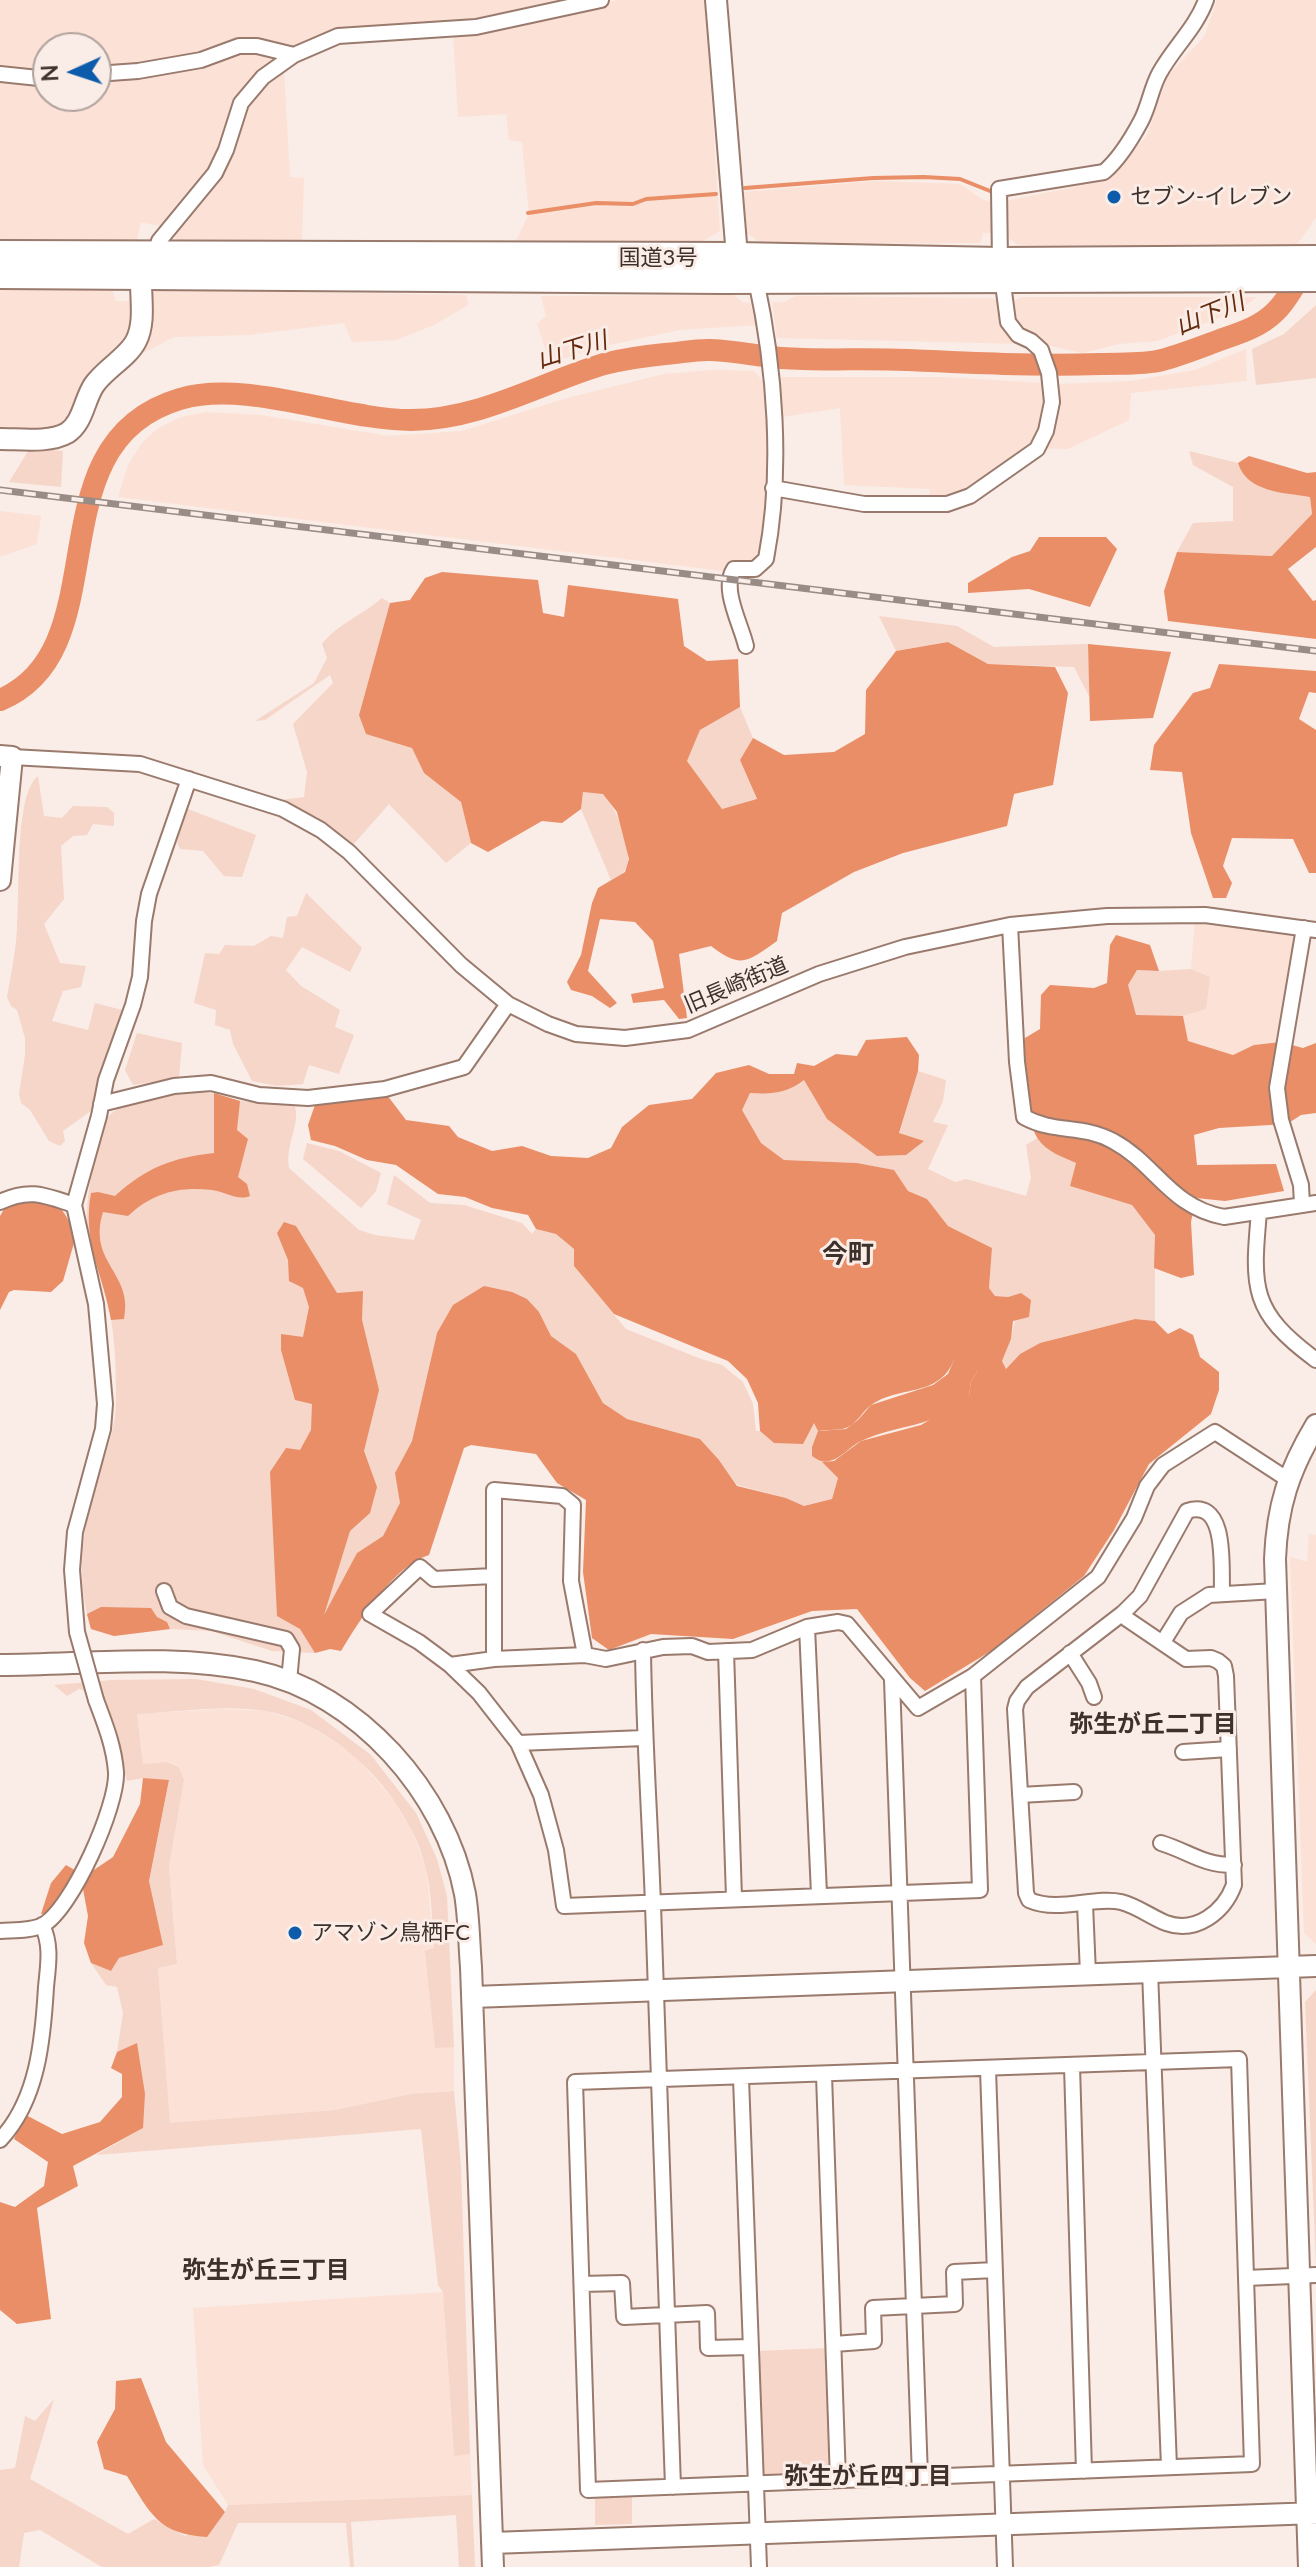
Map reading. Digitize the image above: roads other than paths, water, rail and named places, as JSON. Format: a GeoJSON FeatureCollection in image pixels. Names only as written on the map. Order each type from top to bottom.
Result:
{"type":"FeatureCollection","features":[{"type":"Feature","properties":{"kind":"highway","name":"国道3号"},"geometry":{"type":"LineString","coordinates":[[0,254],[148,264],[756,280],[1001,270],[1282,268],[1316,259]]}},
{"type":"Feature","properties":{"kind":"highway","name":"国道3号"},"geometry":{"type":"LineString","coordinates":[[0,275],[148,264],[737,256],[1001,270]]}},
{"type":"Feature","properties":{"kind":"highway","name":"国道3号"},"geometry":{"type":"LineString","coordinates":[[1282,268],[1316,278]]}},
{"type":"Feature","properties":{"kind":"street"},"geometry":{"type":"LineString","coordinates":[[0,439],[53,437],[68,432],[79,420],[102,372],[136,342],[148,264],[159,241],[215,173],[241,103],[263,77],[294,55],[338,36],[476,27],[601,0]]}},
{"type":"Feature","properties":{"kind":"street"},"geometry":{"type":"LineString","coordinates":[[716,0],[737,256],[756,280],[769,340],[775,433],[766,559],[755,569],[734,569],[730,580],[730,598],[746,646]]}},
{"type":"Feature","properties":{"kind":"street"},"geometry":{"type":"LineString","coordinates":[[773,488],[864,504],[947,504],[970,496],[1037,449],[1046,431],[1052,402],[1049,373],[1041,350],[1018,335],[1008,322],[1001,270],[999,195],[1104,172],[1114,163],[1141,120],[1158,75],[1173,50],[1200,17],[1206,0]]}},
{"type":"Feature","properties":{"kind":"street"},"geometry":{"type":"LineString","coordinates":[[112,73],[201,60],[239,46],[257,46],[294,55]]}},
{"type":"Feature","properties":{"kind":"street"},"geometry":{"type":"LineString","coordinates":[[0,74],[32,77]]}},
{"type":"Feature","properties":{"kind":"street"},"geometry":{"type":"LineString","coordinates":[[0,880],[6,756]]}},
{"type":"Feature","properties":{"kind":"street","name":"旧長崎街道"},"geometry":{"type":"LineString","coordinates":[[6,756],[140,764],[283,809],[321,830],[349,852],[461,965],[508,1004],[576,1034],[625,1038],[688,1030],[819,974],[905,947],[1010,925],[1107,916],[1205,915],[1310,929]]}},
{"type":"Feature","properties":{"kind":"street"},"geometry":{"type":"LineString","coordinates":[[0,1931],[42,1925],[55,1914],[74,1887],[103,1829],[114,1798],[116,1773],[110,1735],[96,1700],[77,1632],[72,1570],[75,1532],[103,1429],[105,1404],[96,1304],[74,1205],[106,1080],[140,977],[149,894],[189,779]]}},
{"type":"Feature","properties":{"kind":"street"},"geometry":{"type":"LineString","coordinates":[[1010,925],[1017,1062],[1024,1117],[1041,1126],[1092,1131],[1116,1143],[1182,1201],[1224,1217],[1309,1204],[1281,1120],[1277,1088],[1310,929]]}},
{"type":"Feature","properties":{"kind":"street"},"geometry":{"type":"LineString","coordinates":[[101,1104],[174,1086],[211,1083],[259,1095],[308,1098],[385,1089],[464,1067],[508,1004]]}},
{"type":"Feature","properties":{"kind":"street"},"geometry":{"type":"LineString","coordinates":[[0,1202],[29,1192],[74,1205]]}},
{"type":"Feature","properties":{"kind":"street"},"geometry":{"type":"LineString","coordinates":[[1259,1212],[1256,1287],[1269,1319],[1290,1341],[1316,1360]]}},
{"type":"Feature","properties":{"kind":"street"},"geometry":{"type":"LineString","coordinates":[[1309,2567],[1307,2276],[1289,1967],[1276,1535],[1287,1479],[1316,1425]]}},
{"type":"Feature","properties":{"kind":"street"},"geometry":{"type":"LineString","coordinates":[[450,1665],[494,1659],[585,1655],[606,1659],[643,1650],[692,1646],[708,1652],[752,1650],[807,1627],[838,1622],[847,1624],[918,1708],[973,1676],[1098,1577],[1134,1518],[1147,1486],[1163,1465],[1215,1432],[1287,1479]]}},
{"type":"Feature","properties":{"kind":"street"},"geometry":{"type":"LineString","coordinates":[[494,1659],[494,1490],[562,1496],[573,1505],[571,1581],[585,1655]]}},
{"type":"Feature","properties":{"kind":"street"},"geometry":{"type":"LineString","coordinates":[[1123,1613],[1127,1619],[1186,1659],[1211,1658],[1224,1666],[1234,1885],[1226,1903],[1208,1919],[1189,1925],[1169,1924],[1120,1902],[1045,1905],[1029,1900],[1026,1893],[1015,1709],[1027,1687],[1123,1613],[1140,1596],[1187,1511],[1207,1509],[1214,1517],[1218,1528],[1222,1594]]}},
{"type":"Feature","properties":{"kind":"street"},"geometry":{"type":"LineString","coordinates":[[493,1576],[434,1579],[420,1567],[370,1614],[419,1642],[450,1665],[479,1693],[518,1743],[541,1795],[549,1823],[564,1906],[980,1890],[973,1676]]}},
{"type":"Feature","properties":{"kind":"street"},"geometry":{"type":"LineString","coordinates":[[164,1591],[170,1607],[186,1616],[286,1639],[292,1649],[289,1681]]}},
{"type":"Feature","properties":{"kind":"street"},"geometry":{"type":"LineString","coordinates":[[1163,1642],[1181,1613],[1209,1595],[1276,1591]]}},
{"type":"Feature","properties":{"kind":"street"},"geometry":{"type":"LineString","coordinates":[[807,1627],[819,1894]]}},
{"type":"Feature","properties":{"kind":"street"},"geometry":{"type":"LineString","coordinates":[[643,1650],[673,2487]]}},
{"type":"Feature","properties":{"kind":"street"},"geometry":{"type":"LineString","coordinates":[[726,1651],[734,1898]]}},
{"type":"Feature","properties":{"kind":"street"},"geometry":{"type":"LineString","coordinates":[[1070,1653],[1094,1697]]}},
{"type":"Feature","properties":{"kind":"street"},"geometry":{"type":"LineString","coordinates":[[0,1665],[205,1664],[256,1671],[289,1681],[324,1700],[388,1746],[428,1799],[444,1830],[465,1893],[473,1997],[493,2567]]}},
{"type":"Feature","properties":{"kind":"street"},"geometry":{"type":"LineString","coordinates":[[892,1680],[920,2477]]}},
{"type":"Feature","properties":{"kind":"street"},"geometry":{"type":"LineString","coordinates":[[518,1743],[644,1738]]}},
{"type":"Feature","properties":{"kind":"street"},"geometry":{"type":"LineString","coordinates":[[1183,1752],[1229,1749]]}},
{"type":"Feature","properties":{"kind":"street"},"geometry":{"type":"LineString","coordinates":[[1020,1795],[1074,1792]]}},
{"type":"Feature","properties":{"kind":"street"},"geometry":{"type":"LineString","coordinates":[[1161,1843],[1203,1862],[1234,1865]]}},
{"type":"Feature","properties":{"kind":"street"},"geometry":{"type":"LineString","coordinates":[[1085,1904],[1088,1974]]}},
{"type":"Feature","properties":{"kind":"street"},"geometry":{"type":"LineString","coordinates":[[0,2140],[16,2119],[32,2085],[39,2053],[49,1944],[42,1925]]}},
{"type":"Feature","properties":{"kind":"street"},"geometry":{"type":"LineString","coordinates":[[473,1997],[1316,1966]]}},
{"type":"Feature","properties":{"kind":"street"},"geometry":{"type":"LineString","coordinates":[[1150,1971],[1169,2467]]}},
{"type":"Feature","properties":{"kind":"street"},"geometry":{"type":"LineString","coordinates":[[1239,2059],[1252,2464],[588,2490],[575,2082],[1154,2064],[1239,2059]]}},
{"type":"Feature","properties":{"kind":"street"},"geometry":{"type":"LineString","coordinates":[[1072,2066],[1084,2471]]}},
{"type":"Feature","properties":{"kind":"street"},"geometry":{"type":"LineString","coordinates":[[988,2069],[1005,2567]]}},
{"type":"Feature","properties":{"kind":"street"},"geometry":{"type":"LineString","coordinates":[[824,2075],[838,2480]]}},
{"type":"Feature","properties":{"kind":"street"},"geometry":{"type":"LineString","coordinates":[[741,2078],[759,2567]]}},
{"type":"Feature","properties":{"kind":"street"},"geometry":{"type":"LineString","coordinates":[[834,2344],[874,2341],[873,2308],[955,2304],[954,2272],[995,2270]]}},
{"type":"Feature","properties":{"kind":"street"},"geometry":{"type":"LineString","coordinates":[[1246,2278],[1307,2276]]}},
{"type":"Feature","properties":{"kind":"street"},"geometry":{"type":"LineString","coordinates":[[582,2284],[622,2283],[624,2317],[707,2313],[708,2348],[750,2347]]}},
{"type":"Feature","properties":{"kind":"street"},"geometry":{"type":"LineString","coordinates":[[492,2543],[1311,2514]]}},
{"type":"Feature","properties":{"kind":"waterway"},"geometry":{"type":"LineString","coordinates":[[745,188],[924,177],[960,179],[995,193]]}},
{"type":"Feature","properties":{"kind":"waterway"},"geometry":{"type":"LineString","coordinates":[[528,213],[596,203],[633,204],[646,199],[716,194]]}},
{"type":"Feature","properties":{"kind":"waterway","name":"山下川"},"geometry":{"type":"LineString","coordinates":[[0,700],[37,674],[58,638],[71,594],[89,500],[106,457],[134,422],[180,399],[206,394],[235,394],[384,418],[436,418],[486,407],[604,364],[700,350],[796,359],[1076,365],[1147,363],[1191,351],[1263,322],[1284,302],[1306,267]]}},
{"type":"Feature","properties":{"kind":"railway"},"geometry":{"type":"LineString","coordinates":[[0,490],[1316,651]]}},
{"type":"Feature","properties":{"kind":"place","name":"セブン-イレブン"},"geometry":{"type":"Point","coordinates":[1114,197]}},
{"type":"Feature","properties":{"kind":"place","name":"アマゾン鳥栖FC"},"geometry":{"type":"Point","coordinates":[295,1933]}},
{"type":"Feature","properties":{"kind":"district","name":"今町"},"geometry":{"type":"Point","coordinates":[848,1255]}},
{"type":"Feature","properties":{"kind":"district","name":"弥生が丘二丁目"},"geometry":{"type":"Point","coordinates":[1153,1724]}},
{"type":"Feature","properties":{"kind":"district","name":"弥生が丘三丁目"},"geometry":{"type":"Point","coordinates":[266,2270]}},
{"type":"Feature","properties":{"kind":"district","name":"弥生が丘四丁目"},"geometry":{"type":"Point","coordinates":[868,2476]}}]}
